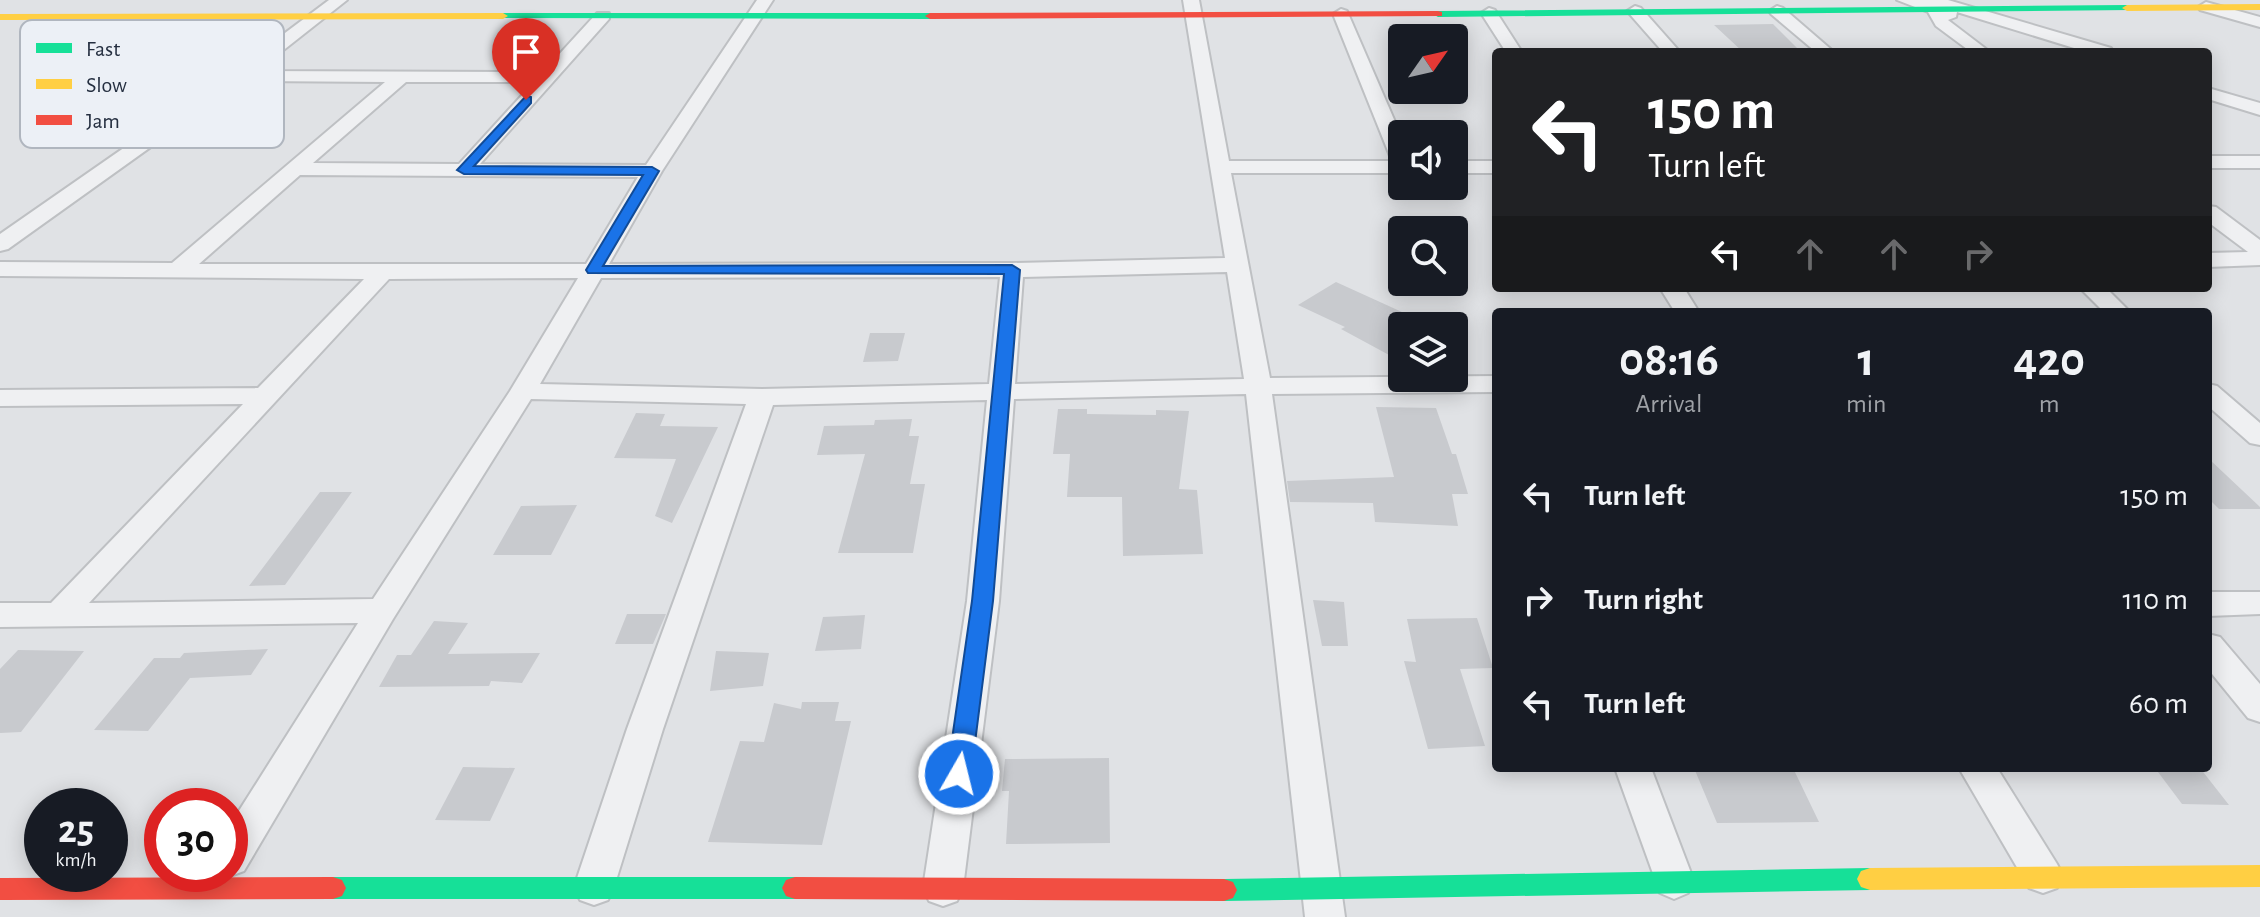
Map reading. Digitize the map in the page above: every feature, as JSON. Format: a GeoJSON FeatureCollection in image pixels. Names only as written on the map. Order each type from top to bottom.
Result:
{"type":"FeatureCollection","features":[{"type":"Feature","properties":{"kind":"street"},"geometry":{"type":"LineString","coordinates":[[284,42],[339,0]]}},
{"type":"Feature","properties":{"kind":"street"},"geometry":{"type":"LineString","coordinates":[[1905,0],[1961,9],[2092,48]]}},
{"type":"Feature","properties":{"kind":"street"},"geometry":{"type":"LineString","coordinates":[[0,17],[603,16],[760,8],[1192,7],[1341,14],[1777,11],[1932,4],[2062,48]]}},
{"type":"Feature","properties":{"kind":"street"},"geometry":{"type":"LineString","coordinates":[[1932,4],[1942,23],[1976,48]]}},
{"type":"Feature","properties":{"kind":"street"},"geometry":{"type":"LineString","coordinates":[[1192,7],[1258,386],[1324,904]]}},
{"type":"Feature","properties":{"kind":"street"},"geometry":{"type":"LineString","coordinates":[[2206,7],[2260,22]]}},
{"type":"Feature","properties":{"kind":"street"},"geometry":{"type":"LineString","coordinates":[[1961,9],[2260,7]]}},
{"type":"Feature","properties":{"kind":"street"},"geometry":{"type":"LineString","coordinates":[[248,830],[382,611],[523,391],[652,171],[760,8]]}},
{"type":"Feature","properties":{"kind":"street"},"geometry":{"type":"LineString","coordinates":[[1635,11],[1668,48]]}},
{"type":"Feature","properties":{"kind":"street"},"geometry":{"type":"LineString","coordinates":[[1777,11],[1821,48]]}},
{"type":"Feature","properties":{"kind":"street"},"geometry":{"type":"LineString","coordinates":[[1489,13],[1511,48]]}},
{"type":"Feature","properties":{"kind":"street"},"geometry":{"type":"LineString","coordinates":[[1341,14],[1388,130]]}},
{"type":"Feature","properties":{"kind":"street"},"geometry":{"type":"LineString","coordinates":[[464,170],[603,16]]}},
{"type":"Feature","properties":{"kind":"street"},"geometry":{"type":"LineString","coordinates":[[284,76],[547,77]]}},
{"type":"Feature","properties":{"kind":"street"},"geometry":{"type":"LineString","coordinates":[[179,269],[401,77]]}},
{"type":"Feature","properties":{"kind":"street"},"geometry":{"type":"LineString","coordinates":[[2212,84],[2260,99]]}},
{"type":"Feature","properties":{"kind":"street"},"geometry":{"type":"LineString","coordinates":[[2212,94],[2260,109]]}},
{"type":"Feature","properties":{"kind":"street"},"geometry":{"type":"LineString","coordinates":[[0,244],[137,148]]}},
{"type":"Feature","properties":{"kind":"street"},"geometry":{"type":"LineString","coordinates":[[2212,162],[2260,162]]}},
{"type":"Feature","properties":{"kind":"street"},"geometry":{"type":"LineString","coordinates":[[1221,167],[1388,164]]}},
{"type":"Feature","properties":{"kind":"street"},"geometry":{"type":"LineString","coordinates":[[1468,167],[1492,167]]}},
{"type":"Feature","properties":{"kind":"street"},"geometry":{"type":"LineString","coordinates":[[294,169],[652,171]]}},
{"type":"Feature","properties":{"kind":"street"},"geometry":{"type":"LineString","coordinates":[[2212,215],[2260,250]]}},
{"type":"Feature","properties":{"kind":"street"},"geometry":{"type":"LineString","coordinates":[[2212,260],[2260,258]]}},
{"type":"Feature","properties":{"kind":"street"},"geometry":{"type":"LineString","coordinates":[[0,269],[383,272],[1012,270],[1235,265]]}},
{"type":"Feature","properties":{"kind":"street"},"geometry":{"type":"LineString","coordinates":[[943,888],[983,601],[1012,270]]}},
{"type":"Feature","properties":{"kind":"street"},"geometry":{"type":"LineString","coordinates":[[59,615],[383,272]]}},
{"type":"Feature","properties":{"kind":"street"},"geometry":{"type":"LineString","coordinates":[[2096,292],[2114,308]]}},
{"type":"Feature","properties":{"kind":"street"},"geometry":{"type":"LineString","coordinates":[[523,391],[762,397],[1258,386],[1492,387]]}},
{"type":"Feature","properties":{"kind":"street"},"geometry":{"type":"LineString","coordinates":[[2212,395],[2260,437]]}},
{"type":"Feature","properties":{"kind":"street"},"geometry":{"type":"LineString","coordinates":[[0,398],[263,396]]}},
{"type":"Feature","properties":{"kind":"street"},"geometry":{"type":"LineString","coordinates":[[594,887],[645,729],[762,397]]}},
{"type":"Feature","properties":{"kind":"street"},"geometry":{"type":"LineString","coordinates":[[0,423],[28,398]]}},
{"type":"Feature","properties":{"kind":"street"},"geometry":{"type":"LineString","coordinates":[[2212,604],[2260,603]]}},
{"type":"Feature","properties":{"kind":"street"},"geometry":{"type":"LineString","coordinates":[[0,615],[382,611]]}},
{"type":"Feature","properties":{"kind":"street"},"geometry":{"type":"LineString","coordinates":[[2212,651],[2260,708]]}},
{"type":"Feature","properties":{"kind":"street"},"geometry":{"type":"LineString","coordinates":[[1634,772],[1674,881]]}},
{"type":"Feature","properties":{"kind":"street"},"geometry":{"type":"LineString","coordinates":[[1979,772],[2043,876]]}},
{"type":"Feature","properties":{"kind":"street"},"geometry":{"type":"LineString","coordinates":[[248,885],[943,888],[1324,904],[1674,881],[2260,876]]}},
{"type":"Feature","properties":{"kind":"street"},"geometry":{"type":"LineString","coordinates":[[0,889],[144,886]]}},
{"type":"Feature","properties":{"kind":"building"},"geometry":{"type":"Polygon","coordinates":[[[1773,24],[1797,48],[1739,48],[1714,25],[1773,24]]]}},
{"type":"Feature","properties":{"kind":"building"},"geometry":{"type":"Polygon","coordinates":[[[1336,282],[1402,312],[1388,312],[1388,354],[1341,329],[1345,327],[1298,305],[1336,282]]]}},
{"type":"Feature","properties":{"kind":"building"},"geometry":{"type":"Polygon","coordinates":[[[870,333],[905,333],[898,361],[863,362],[870,333]]]}},
{"type":"Feature","properties":{"kind":"building"},"geometry":{"type":"Polygon","coordinates":[[[1376,407],[1436,408],[1452,454],[1456,454],[1468,494],[1452,494],[1458,526],[1375,522],[1373,503],[1290,502],[1287,481],[1394,477],[1376,407]]]}},
{"type":"Feature","properties":{"kind":"building"},"geometry":{"type":"Polygon","coordinates":[[[1058,409],[1087,409],[1087,414],[1156,415],[1156,410],[1189,411],[1179,489],[1197,490],[1203,554],[1123,556],[1122,497],[1067,497],[1070,454],[1053,454],[1058,409]]]}},
{"type":"Feature","properties":{"kind":"building"},"geometry":{"type":"Polygon","coordinates":[[[636,413],[665,414],[660,426],[718,427],[672,523],[655,516],[676,459],[614,458],[636,413]]]}},
{"type":"Feature","properties":{"kind":"building"},"geometry":{"type":"Polygon","coordinates":[[[912,419],[909,436],[919,436],[910,484],[925,484],[913,553],[838,553],[865,454],[817,455],[824,426],[874,425],[875,420],[912,419]]]}},
{"type":"Feature","properties":{"kind":"building"},"geometry":{"type":"Polygon","coordinates":[[[2212,462],[2260,507],[2219,509],[2212,502],[2212,462]]]}},
{"type":"Feature","properties":{"kind":"building"},"geometry":{"type":"Polygon","coordinates":[[[320,492],[352,492],[285,585],[249,586],[320,492]]]}},
{"type":"Feature","properties":{"kind":"building"},"geometry":{"type":"Polygon","coordinates":[[[577,505],[551,555],[493,555],[521,506],[577,505]]]}},
{"type":"Feature","properties":{"kind":"building"},"geometry":{"type":"Polygon","coordinates":[[[1313,600],[1344,602],[1348,646],[1322,646],[1313,600]]]}},
{"type":"Feature","properties":{"kind":"building"},"geometry":{"type":"Polygon","coordinates":[[[627,614],[666,614],[653,644],[615,644],[627,614]]]}},
{"type":"Feature","properties":{"kind":"building"},"geometry":{"type":"Polygon","coordinates":[[[865,615],[861,649],[815,651],[823,617],[865,615]]]}},
{"type":"Feature","properties":{"kind":"building"},"geometry":{"type":"Polygon","coordinates":[[[1477,618],[1492,668],[1460,669],[1485,746],[1428,749],[1404,661],[1416,662],[1407,619],[1477,618]]]}},
{"type":"Feature","properties":{"kind":"building"},"geometry":{"type":"Polygon","coordinates":[[[434,621],[468,623],[448,654],[540,653],[522,683],[491,681],[489,686],[379,687],[397,655],[411,655],[434,621]]]}},
{"type":"Feature","properties":{"kind":"building"},"geometry":{"type":"Polygon","coordinates":[[[268,649],[251,675],[190,678],[148,731],[94,730],[154,658],[180,658],[184,653],[268,649]]]}},
{"type":"Feature","properties":{"kind":"building"},"geometry":{"type":"Polygon","coordinates":[[[18,650],[84,651],[21,732],[0,733],[0,669],[18,650]]]}},
{"type":"Feature","properties":{"kind":"building"},"geometry":{"type":"Polygon","coordinates":[[[716,651],[769,653],[763,686],[710,691],[716,651]]]}},
{"type":"Feature","properties":{"kind":"building"},"geometry":{"type":"Polygon","coordinates":[[[802,702],[839,702],[835,721],[851,721],[822,845],[708,842],[740,741],[764,742],[774,703],[801,709],[802,702]]]}},
{"type":"Feature","properties":{"kind":"building"},"geometry":{"type":"Polygon","coordinates":[[[1109,758],[1110,843],[1006,844],[1009,791],[1002,791],[1005,759],[1109,758]]]}},
{"type":"Feature","properties":{"kind":"building"},"geometry":{"type":"Polygon","coordinates":[[[463,767],[515,768],[490,821],[435,820],[463,767]]]}},
{"type":"Feature","properties":{"kind":"building"},"geometry":{"type":"Polygon","coordinates":[[[1696,772],[1795,772],[1819,822],[1717,823],[1696,772]]]}},
{"type":"Feature","properties":{"kind":"building"},"geometry":{"type":"Polygon","coordinates":[[[2158,772],[2203,772],[2229,805],[2182,804],[2158,772]]]}},
{"type":"Feature","properties":{"kind":"traffic: fast"},"geometry":{"type":"LineString","coordinates":[[1438,14],[2127,8]]}},
{"type":"Feature","properties":{"kind":"traffic: fast"},"geometry":{"type":"LineString","coordinates":[[503,16],[930,16]]}},
{"type":"Feature","properties":{"kind":"traffic: fast"},"geometry":{"type":"LineString","coordinates":[[1224,890],[1870,879]]}},
{"type":"Feature","properties":{"kind":"traffic: fast"},"geometry":{"type":"LineString","coordinates":[[333,888],[795,888]]}},
{"type":"Feature","properties":{"kind":"traffic: slow"},"geometry":{"type":"LineString","coordinates":[[2127,8],[2260,7]]}},
{"type":"Feature","properties":{"kind":"traffic: slow"},"geometry":{"type":"LineString","coordinates":[[0,17],[503,16]]}},
{"type":"Feature","properties":{"kind":"traffic: slow"},"geometry":{"type":"LineString","coordinates":[[1870,879],[2260,876]]}},
{"type":"Feature","properties":{"kind":"traffic: jam"},"geometry":{"type":"LineString","coordinates":[[930,16],[1438,14]]}},
{"type":"Feature","properties":{"kind":"traffic: jam"},"geometry":{"type":"LineString","coordinates":[[0,889],[333,888]]}},
{"type":"Feature","properties":{"kind":"traffic: jam"},"geometry":{"type":"LineString","coordinates":[[795,888],[1224,890]]}},
{"type":"Feature","properties":{"kind":"route"},"geometry":{"type":"LineString","coordinates":[[526,100],[464,170],[652,171],[593,270],[1012,270],[983,601],[959,774]]}}]}
